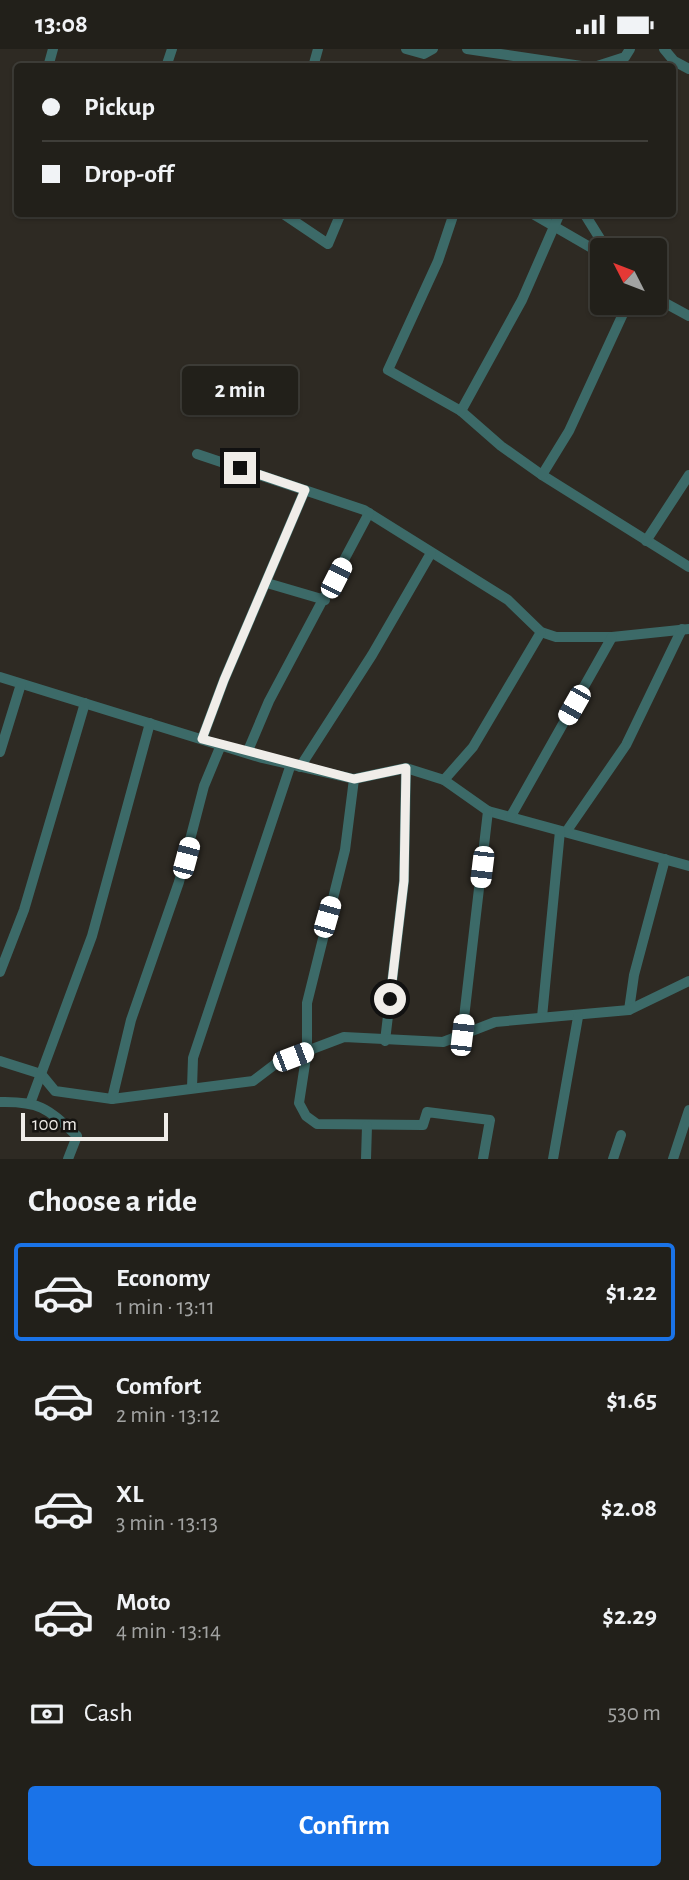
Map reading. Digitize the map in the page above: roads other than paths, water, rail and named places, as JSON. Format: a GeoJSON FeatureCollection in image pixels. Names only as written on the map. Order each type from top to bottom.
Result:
{"type":"FeatureCollection","features":[{"type":"Feature","properties":{"kind":"street"},"geometry":{"type":"LineString","coordinates":[[406,49],[424,54],[433,49]]}},
{"type":"Feature","properties":{"kind":"street"},"geometry":{"type":"LineString","coordinates":[[467,49],[521,62]]}},
{"type":"Feature","properties":{"kind":"street"},"geometry":{"type":"LineString","coordinates":[[606,63],[625,57],[630,49]]}},
{"type":"Feature","properties":{"kind":"street"},"geometry":{"type":"LineString","coordinates":[[663,49],[674,61],[689,69]]}},
{"type":"Feature","properties":{"kind":"street"},"geometry":{"type":"LineString","coordinates":[[288,217],[328,244],[339,217]]}},
{"type":"Feature","properties":{"kind":"street"},"geometry":{"type":"LineString","coordinates":[[453,217],[438,261],[388,370],[461,411],[501,446],[542,475],[689,567]]}},
{"type":"Feature","properties":{"kind":"street"},"geometry":{"type":"LineString","coordinates":[[538,217],[590,247]]}},
{"type":"Feature","properties":{"kind":"street"},"geometry":{"type":"LineString","coordinates":[[461,411],[522,300],[558,217]]}},
{"type":"Feature","properties":{"kind":"street"},"geometry":{"type":"LineString","coordinates":[[586,217],[600,238]]}},
{"type":"Feature","properties":{"kind":"street"},"geometry":{"type":"LineString","coordinates":[[667,304],[689,316]]}},
{"type":"Feature","properties":{"kind":"street"},"geometry":{"type":"LineString","coordinates":[[542,475],[569,431],[622,315]]}},
{"type":"Feature","properties":{"kind":"street"},"geometry":{"type":"LineString","coordinates":[[197,454],[369,513],[508,600],[541,632],[556,638],[612,637],[686,629]]}},
{"type":"Feature","properties":{"kind":"street"},"geometry":{"type":"LineString","coordinates":[[646,541],[689,475]]}},
{"type":"Feature","properties":{"kind":"street"},"geometry":{"type":"LineString","coordinates":[[202,739],[224,680],[305,490]]}},
{"type":"Feature","properties":{"kind":"street"},"geometry":{"type":"LineString","coordinates":[[247,753],[269,701],[369,513]]}},
{"type":"Feature","properties":{"kind":"street"},"geometry":{"type":"LineString","coordinates":[[192,1088],[193,1058],[295,765],[372,655],[431,553]]}},
{"type":"Feature","properties":{"kind":"street"},"geometry":{"type":"LineString","coordinates":[[267,583],[325,600]]}},
{"type":"Feature","properties":{"kind":"street"},"geometry":{"type":"LineString","coordinates":[[542,1017],[563,831],[626,745],[686,629]]}},
{"type":"Feature","properties":{"kind":"street"},"geometry":{"type":"LineString","coordinates":[[444,780],[473,747],[541,632]]}},
{"type":"Feature","properties":{"kind":"street"},"geometry":{"type":"LineString","coordinates":[[511,816],[612,637]]}},
{"type":"Feature","properties":{"kind":"street"},"geometry":{"type":"LineString","coordinates":[[0,677],[247,753],[354,779],[406,768],[444,780],[488,811],[689,866]]}},
{"type":"Feature","properties":{"kind":"street"},"geometry":{"type":"LineString","coordinates":[[0,751],[21,684]]}},
{"type":"Feature","properties":{"kind":"street"},"geometry":{"type":"LineString","coordinates":[[0,972],[24,910],[85,703]]}},
{"type":"Feature","properties":{"kind":"street"},"geometry":{"type":"LineString","coordinates":[[32,1101],[92,936],[150,723]]}},
{"type":"Feature","properties":{"kind":"street"},"geometry":{"type":"LineString","coordinates":[[112,1100],[131,1020],[179,883],[204,786],[221,745]]}},
{"type":"Feature","properties":{"kind":"street"},"geometry":{"type":"LineString","coordinates":[[385,1041],[404,881],[406,768]]}},
{"type":"Feature","properties":{"kind":"street"},"geometry":{"type":"LineString","coordinates":[[354,779],[345,850],[307,1003],[307,1051],[299,1103],[306,1116],[317,1125],[423,1125],[427,1112],[490,1120],[483,1159]]}},
{"type":"Feature","properties":{"kind":"street"},"geometry":{"type":"LineString","coordinates":[[462,1035],[488,811]]}},
{"type":"Feature","properties":{"kind":"street"},"geometry":{"type":"LineString","coordinates":[[629,1010],[634,975],[665,859]]}},
{"type":"Feature","properties":{"kind":"street"},"geometry":{"type":"LineString","coordinates":[[0,1061],[41,1075],[55,1091],[112,1100],[253,1081],[278,1062],[344,1037],[443,1042],[495,1022],[542,1017],[578,1017],[629,1010],[689,981]]}},
{"type":"Feature","properties":{"kind":"street"},"geometry":{"type":"LineString","coordinates":[[553,1159],[578,1017]]}},
{"type":"Feature","properties":{"kind":"street"},"geometry":{"type":"LineString","coordinates":[[0,1102],[32,1101],[55,1116],[77,1136],[68,1159]]}},
{"type":"Feature","properties":{"kind":"street"},"geometry":{"type":"LineString","coordinates":[[673,1159],[689,1109]]}},
{"type":"Feature","properties":{"kind":"street"},"geometry":{"type":"LineString","coordinates":[[366,1159],[367,1125]]}},
{"type":"Feature","properties":{"kind":"street"},"geometry":{"type":"LineString","coordinates":[[613,1159],[621,1135]]}}]}
